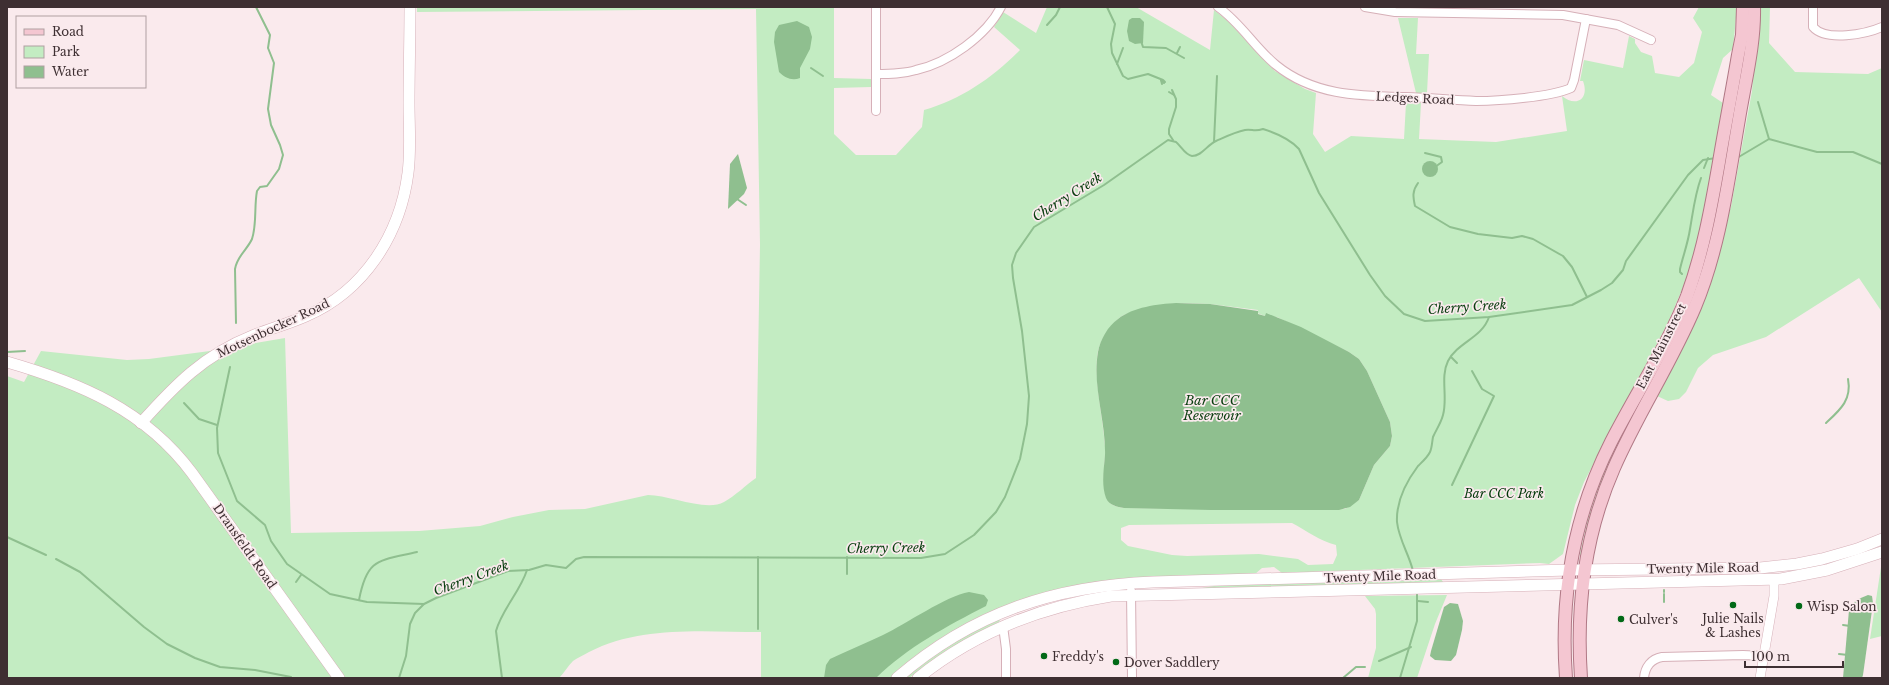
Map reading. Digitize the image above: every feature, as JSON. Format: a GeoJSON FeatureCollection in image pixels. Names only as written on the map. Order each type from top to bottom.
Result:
{"type":"FeatureCollection","features":[{"type":"Feature","properties":{"kind":"main road","name":"Motsenbocker Road"},"geometry":{"type":"LineString","coordinates":[[141,423],[179,381],[214,355],[250,336],[304,317],[334,301],[370,267],[383,248],[402,205],[408,172],[410,7]]}},
{"type":"Feature","properties":{"kind":"main road","name":"East Mainstreet"},"geometry":{"type":"LineString","coordinates":[[1566,678],[1564,633],[1568,584],[1580,521],[1598,470],[1612,440],[1671,330],[1686,296],[1705,239],[1742,35],[1743,7]]}},
{"type":"Feature","properties":{"kind":"main road","name":"East Mainstreet"},"geometry":{"type":"LineString","coordinates":[[1581,678],[1579,636],[1582,584],[1597,516],[1614,468],[1685,330],[1700,294],[1718,236],[1753,34],[1754,7]]}},
{"type":"Feature","properties":{"kind":"main road"},"geometry":{"type":"LineString","coordinates":[[7,362],[52,375],[85,389],[141,423]]}},
{"type":"Feature","properties":{"kind":"main road","name":"Dransfeldt Road"},"geometry":{"type":"LineString","coordinates":[[141,423],[165,442],[188,467],[339,678]]}},
{"type":"Feature","properties":{"kind":"main road","name":"Twenty Mile Road"},"geometry":{"type":"LineString","coordinates":[[896,678],[935,648],[976,624],[1020,605],[1068,591],[1102,585],[1570,570],[1777,567],[1822,559],[1857,549],[1882,539]]}},
{"type":"Feature","properties":{"kind":"main road","name":"Twenty Mile Road"},"geometry":{"type":"LineString","coordinates":[[918,678],[964,646],[1003,626],[1040,612],[1107,596],[1132,594],[1774,579],[1799,576],[1827,570],[1882,552]]}},
{"type":"Feature","properties":{"kind":"main road"},"geometry":{"type":"LineString","coordinates":[[1003,626],[1008,615],[1062,598],[1068,591]]}},
{"type":"Feature","properties":{"kind":"street"},"geometry":{"type":"LineString","coordinates":[[876,7],[876,111]]}},
{"type":"Feature","properties":{"kind":"street"},"geometry":{"type":"LineString","coordinates":[[876,74],[909,72],[935,64],[961,48],[980,33],[1000,7]]}},
{"type":"Feature","properties":{"kind":"street","name":"Ledges Road"},"geometry":{"type":"LineString","coordinates":[[1218,7],[1231,17],[1276,65],[1310,86],[1349,94],[1476,101],[1510,99],[1571,88],[1574,80],[1586,19]]}},
{"type":"Feature","properties":{"kind":"street"},"geometry":{"type":"LineString","coordinates":[[1365,7],[1395,12],[1556,14],[1618,26],[1651,40]]}},
{"type":"Feature","properties":{"kind":"street"},"geometry":{"type":"LineString","coordinates":[[1813,7],[1812,23],[1815,29],[1824,34],[1868,32],[1882,27]]}},
{"type":"Feature","properties":{"kind":"street"},"geometry":{"type":"LineString","coordinates":[[1760,678],[1774,593],[1774,579]]}},
{"type":"Feature","properties":{"kind":"street"},"geometry":{"type":"LineString","coordinates":[[1131,583],[1132,678]]}},
{"type":"Feature","properties":{"kind":"street"},"geometry":{"type":"LineString","coordinates":[[1003,626],[1006,649],[1006,678]]}},
{"type":"Feature","properties":{"kind":"street"},"geometry":{"type":"LineString","coordinates":[[1644,678],[1645,672],[1650,663],[1662,657],[1764,656]]}},
{"type":"Feature","properties":{"kind":"green space","name":"Bar CCC Park"},"geometry":{"type":"Polygon","coordinates":[[[417,7],[834,7],[834,78],[871,79],[871,87],[834,88],[834,134],[856,155],[896,155],[922,127],[924,110],[964,94],[999,70],[1020,50],[994,27],[1003,12],[1036,33],[1047,7],[1136,7],[1210,50],[1214,10],[1228,21],[1275,71],[1305,89],[1316,93],[1313,134],[1325,152],[1351,136],[1404,139],[1406,103],[1421,103],[1419,139],[1496,142],[1567,131],[1562,96],[1572,101],[1580,100],[1583,97],[1585,88],[1583,81],[1580,81],[1584,60],[1623,68],[1629,36],[1635,39],[1635,43],[1641,52],[1652,56],[1655,73],[1679,77],[1694,63],[1702,32],[1693,18],[1699,7],[1737,7],[1733,49],[1723,58],[1711,95],[1723,103],[1704,214],[1689,273],[1668,323],[1584,482],[1575,505],[1563,554],[1549,564],[1540,563],[1282,573],[1274,567],[1262,568],[1255,574],[1048,592],[891,678],[761,678],[761,632],[695,631],[651,634],[630,637],[609,643],[573,661],[559,678],[7,678],[7,376],[24,382],[41,351],[127,360],[149,359],[210,351],[285,338],[291,533],[419,531],[480,526],[513,517],[549,510],[585,509],[648,495],[698,504],[716,505],[728,500],[756,478],[760,245],[756,9],[417,12],[417,7]],[[1184,303],[1149,307],[1122,316],[1108,331],[1099,347],[1097,373],[1105,446],[1104,486],[1109,502],[1115,506],[1124,508],[1324,510],[1345,509],[1359,500],[1374,465],[1390,446],[1392,436],[1390,422],[1367,371],[1359,359],[1349,352],[1277,317],[1265,316],[1257,313],[1258,310],[1210,304],[1184,303]],[[1292,523],[1129,525],[1121,528],[1121,540],[1128,546],[1172,555],[1259,554],[1298,559],[1308,565],[1333,564],[1337,555],[1336,545],[1319,538],[1292,523]]]}},
{"type":"Feature","properties":{"kind":"green space"},"geometry":{"type":"Polygon","coordinates":[[[1759,7],[1770,7],[1769,43],[1795,72],[1868,74],[1882,68],[1882,312],[1859,278],[1766,337],[1713,355],[1698,368],[1686,392],[1679,399],[1668,401],[1657,396],[1731,207],[1752,91],[1759,7]]]}},
{"type":"Feature","properties":{"kind":"green space"},"geometry":{"type":"Polygon","coordinates":[[[1398,18],[1418,18],[1416,54],[1429,54],[1427,93],[1416,93],[1398,18]]]}},
{"type":"Feature","properties":{"kind":"green space"},"geometry":{"type":"Polygon","coordinates":[[[1720,183],[1724,183],[1709,254],[1581,556],[1580,554],[1588,519],[1609,455],[1671,340],[1720,183]]]}},
{"type":"Feature","properties":{"kind":"green space"},"geometry":{"type":"Polygon","coordinates":[[[1882,566],[1882,636],[1870,639],[1881,567],[1882,566]]]}},
{"type":"Feature","properties":{"kind":"green space"},"geometry":{"type":"Polygon","coordinates":[[[1441,579],[1443,582],[1196,589],[1226,584],[1441,579]]]}},
{"type":"Feature","properties":{"kind":"green space"},"geometry":{"type":"Polygon","coordinates":[[[1447,595],[1435,624],[1417,678],[1368,678],[1376,648],[1376,614],[1375,609],[1365,596],[1447,595]]]}},
{"type":"Feature","properties":{"kind":"green space"},"geometry":{"type":"Polygon","coordinates":[[[1001,618],[999,622],[947,650],[909,678],[904,678],[957,639],[1001,618]]]}},
{"type":"Feature","properties":{"kind":"water"},"geometry":{"type":"Polygon","coordinates":[[[1132,18],[1140,18],[1144,22],[1143,43],[1135,44],[1129,41],[1127,31],[1129,20],[1132,18]]]}},
{"type":"Feature","properties":{"kind":"water"},"geometry":{"type":"Polygon","coordinates":[[[797,21],[809,27],[812,37],[810,49],[800,68],[800,78],[791,79],[779,72],[774,42],[775,32],[779,25],[797,21]]]}},
{"type":"Feature","properties":{"kind":"water"},"geometry":{"type":"Polygon","coordinates":[[[738,154],[747,188],[744,194],[728,209],[730,164],[738,154]]]}},
{"type":"Feature","properties":{"kind":"water"},"geometry":{"type":"Polygon","coordinates":[[[1430,161],[1437,166],[1438,169],[1433,176],[1430,177],[1423,172],[1422,169],[1427,162],[1430,161]]]}},
{"type":"Feature","properties":{"kind":"water","name":"Bar CCC Reservoir"},"geometry":{"type":"Polygon","coordinates":[[[1176,303],[1210,304],[1258,311],[1258,314],[1265,316],[1266,313],[1301,327],[1349,352],[1359,359],[1367,371],[1390,422],[1392,436],[1390,446],[1374,465],[1359,500],[1350,507],[1339,510],[1124,508],[1109,502],[1104,493],[1103,476],[1105,442],[1097,378],[1098,352],[1101,343],[1111,325],[1124,315],[1146,307],[1176,303]]]}},
{"type":"Feature","properties":{"kind":"water"},"geometry":{"type":"Polygon","coordinates":[[[969,592],[984,595],[988,600],[986,606],[928,638],[901,656],[876,678],[824,678],[826,665],[830,659],[883,635],[949,599],[969,592]]]}},
{"type":"Feature","properties":{"kind":"water"},"geometry":{"type":"Polygon","coordinates":[[[1868,595],[1872,596],[1873,603],[1863,675],[1862,678],[1843,678],[1849,610],[1856,600],[1868,595]]]}},
{"type":"Feature","properties":{"kind":"water"},"geometry":{"type":"Polygon","coordinates":[[[1450,603],[1458,604],[1463,621],[1456,655],[1451,661],[1435,660],[1430,656],[1431,651],[1444,607],[1450,603]]]}},
{"type":"Feature","properties":{"kind":"waterway"},"geometry":{"type":"LineString","coordinates":[[236,323],[236,264],[248,246],[254,233],[257,191],[260,187],[267,186],[279,169],[283,155],[271,125],[268,109],[274,63],[268,48],[270,35],[256,7]]}},
{"type":"Feature","properties":{"kind":"waterway"},"geometry":{"type":"LineString","coordinates":[[1047,25],[1056,15],[1060,7]]}},
{"type":"Feature","properties":{"kind":"waterway"},"geometry":{"type":"LineString","coordinates":[[1107,7],[1115,24],[1111,44],[1112,53],[1123,76],[1128,79],[1148,74],[1165,82]]}},
{"type":"Feature","properties":{"kind":"waterway"},"geometry":{"type":"LineString","coordinates":[[1141,41],[1143,47],[1166,48],[1184,58]]}},
{"type":"Feature","properties":{"kind":"waterway"},"geometry":{"type":"LineString","coordinates":[[1177,53],[1180,47]]}},
{"type":"Feature","properties":{"kind":"waterway"},"geometry":{"type":"LineString","coordinates":[[1117,64],[1123,48]]}},
{"type":"Feature","properties":{"kind":"waterway"},"geometry":{"type":"LineString","coordinates":[[811,68],[823,76]]}},
{"type":"Feature","properties":{"kind":"waterway"},"geometry":{"type":"LineString","coordinates":[[1214,142],[1217,76]]}},
{"type":"Feature","properties":{"kind":"waterway"},"geometry":{"type":"LineString","coordinates":[[1161,80],[1162,84]]}},
{"type":"Feature","properties":{"kind":"waterway"},"geometry":{"type":"LineString","coordinates":[[1161,80],[1164,83]]}},
{"type":"Feature","properties":{"kind":"waterway"},"geometry":{"type":"LineString","coordinates":[[1172,90],[1176,99],[1176,107],[1169,129],[1169,134],[1173,140]]}},
{"type":"Feature","properties":{"kind":"waterway"},"geometry":{"type":"LineString","coordinates":[[1169,92],[1174,95]]}},
{"type":"Feature","properties":{"kind":"waterway"},"geometry":{"type":"LineString","coordinates":[[1758,102],[1769,139]]}},
{"type":"Feature","properties":{"kind":"waterway","name":"Cherry Creek"},"geometry":{"type":"LineString","coordinates":[[399,678],[406,656],[410,624],[415,613],[424,604],[508,571],[529,570],[546,565],[566,568],[576,559],[584,557],[921,558],[945,554],[974,535],[996,512],[1005,497],[1020,459],[1027,424],[1029,396],[1022,331],[1012,265],[1016,253],[1034,227],[1104,185],[1168,140],[1176,142],[1185,152],[1192,156],[1196,156],[1216,141],[1245,130],[1263,129],[1287,139],[1299,149],[1319,193],[1370,275],[1385,296],[1404,314],[1425,321],[1489,317],[1572,305],[1601,290],[1612,283],[1623,270],[1626,261],[1688,175],[1703,160],[1716,158]]}},
{"type":"Feature","properties":{"kind":"waterway","name":"Cherry Creek"},"geometry":{"type":"LineString","coordinates":[[1737,158],[1769,139],[1817,152],[1853,152],[1882,164]]}},
{"type":"Feature","properties":{"kind":"waterway"},"geometry":{"type":"LineString","coordinates":[[1425,153],[1441,157],[1442,162],[1435,167]]}},
{"type":"Feature","properties":{"kind":"waterway","name":"Cherry Creek"},"geometry":{"type":"LineString","coordinates":[[1704,168],[1708,158]]}},
{"type":"Feature","properties":{"kind":"waterway"},"geometry":{"type":"LineString","coordinates":[[1682,274],[1680,269],[1701,178]]}},
{"type":"Feature","properties":{"kind":"waterway"},"geometry":{"type":"LineString","coordinates":[[1418,183],[1414,194],[1415,206],[1450,227],[1478,234],[1512,238],[1522,236],[1533,239],[1563,256],[1572,267],[1587,297]]}},
{"type":"Feature","properties":{"kind":"waterway"},"geometry":{"type":"LineString","coordinates":[[737,199],[746,205]]}},
{"type":"Feature","properties":{"kind":"waterway"},"geometry":{"type":"LineString","coordinates":[[1413,571],[1398,529],[1397,514],[1400,499],[1410,479],[1418,466],[1426,458],[1432,447],[1433,437],[1440,424],[1444,408],[1444,381],[1448,361],[1458,349],[1481,330],[1489,317]]}},
{"type":"Feature","properties":{"kind":"waterway"},"geometry":{"type":"LineString","coordinates":[[7,352],[25,351]]}},
{"type":"Feature","properties":{"kind":"waterway"},"geometry":{"type":"LineString","coordinates":[[1451,357],[1457,363]]}},
{"type":"Feature","properties":{"kind":"waterway"},"geometry":{"type":"LineString","coordinates":[[230,367],[217,428],[218,453],[237,501],[265,525],[271,541],[287,564],[330,594],[367,602],[424,604]]}},
{"type":"Feature","properties":{"kind":"waterway"},"geometry":{"type":"LineString","coordinates":[[1452,485],[1494,396],[1482,389],[1472,371]]}},
{"type":"Feature","properties":{"kind":"waterway"},"geometry":{"type":"LineString","coordinates":[[1826,423],[1844,404],[1848,393],[1848,379]]}},
{"type":"Feature","properties":{"kind":"waterway"},"geometry":{"type":"LineString","coordinates":[[184,403],[199,419],[217,425]]}},
{"type":"Feature","properties":{"kind":"waterway"},"geometry":{"type":"LineString","coordinates":[[7,537],[46,555]]}},
{"type":"Feature","properties":{"kind":"waterway"},"geometry":{"type":"LineString","coordinates":[[359,600],[366,576],[376,564],[393,557],[417,552]]}},
{"type":"Feature","properties":{"kind":"waterway"},"geometry":{"type":"LineString","coordinates":[[758,557],[758,629]]}},
{"type":"Feature","properties":{"kind":"waterway"},"geometry":{"type":"LineString","coordinates":[[847,557],[847,574]]}},
{"type":"Feature","properties":{"kind":"waterway"},"geometry":{"type":"LineString","coordinates":[[56,559],[80,572],[144,627],[167,644],[195,658],[220,667],[255,670],[291,677]]}},
{"type":"Feature","properties":{"kind":"waterway"},"geometry":{"type":"LineString","coordinates":[[502,678],[496,631],[502,615],[520,586],[527,570]]}},
{"type":"Feature","properties":{"kind":"waterway"},"geometry":{"type":"LineString","coordinates":[[296,582],[301,575]]}},
{"type":"Feature","properties":{"kind":"waterway"},"geometry":{"type":"LineString","coordinates":[[1400,678],[1417,621],[1417,591]]}},
{"type":"Feature","properties":{"kind":"waterway"},"geometry":{"type":"LineString","coordinates":[[1664,594],[1664,602]]}},
{"type":"Feature","properties":{"kind":"waterway"},"geometry":{"type":"LineString","coordinates":[[1418,601],[1428,602]]}},
{"type":"Feature","properties":{"kind":"waterway"},"geometry":{"type":"LineString","coordinates":[[1847,606],[1853,609]]}},
{"type":"Feature","properties":{"kind":"waterway"},"geometry":{"type":"LineString","coordinates":[[1843,625],[1850,626]]}},
{"type":"Feature","properties":{"kind":"waterway"},"geometry":{"type":"LineString","coordinates":[[1379,661],[1411,647]]}},
{"type":"Feature","properties":{"kind":"waterway"},"geometry":{"type":"LineString","coordinates":[[1839,654],[1848,655]]}},
{"type":"Feature","properties":{"kind":"waterway"},"geometry":{"type":"LineString","coordinates":[[1343,678],[1356,667],[1365,667]]}},
{"type":"Feature","properties":{"kind":"place","name":"Julie Nails & Lashes"},"geometry":{"type":"Point","coordinates":[1733,605]}},
{"type":"Feature","properties":{"kind":"place","name":"Wisp Salon"},"geometry":{"type":"Point","coordinates":[1799,606]}},
{"type":"Feature","properties":{"kind":"place","name":"Culver's"},"geometry":{"type":"Point","coordinates":[1621,619]}},
{"type":"Feature","properties":{"kind":"place","name":"Freddy's"},"geometry":{"type":"Point","coordinates":[1044,656]}},
{"type":"Feature","properties":{"kind":"place","name":"Dover Saddlery"},"geometry":{"type":"Point","coordinates":[1116,662]}}]}
